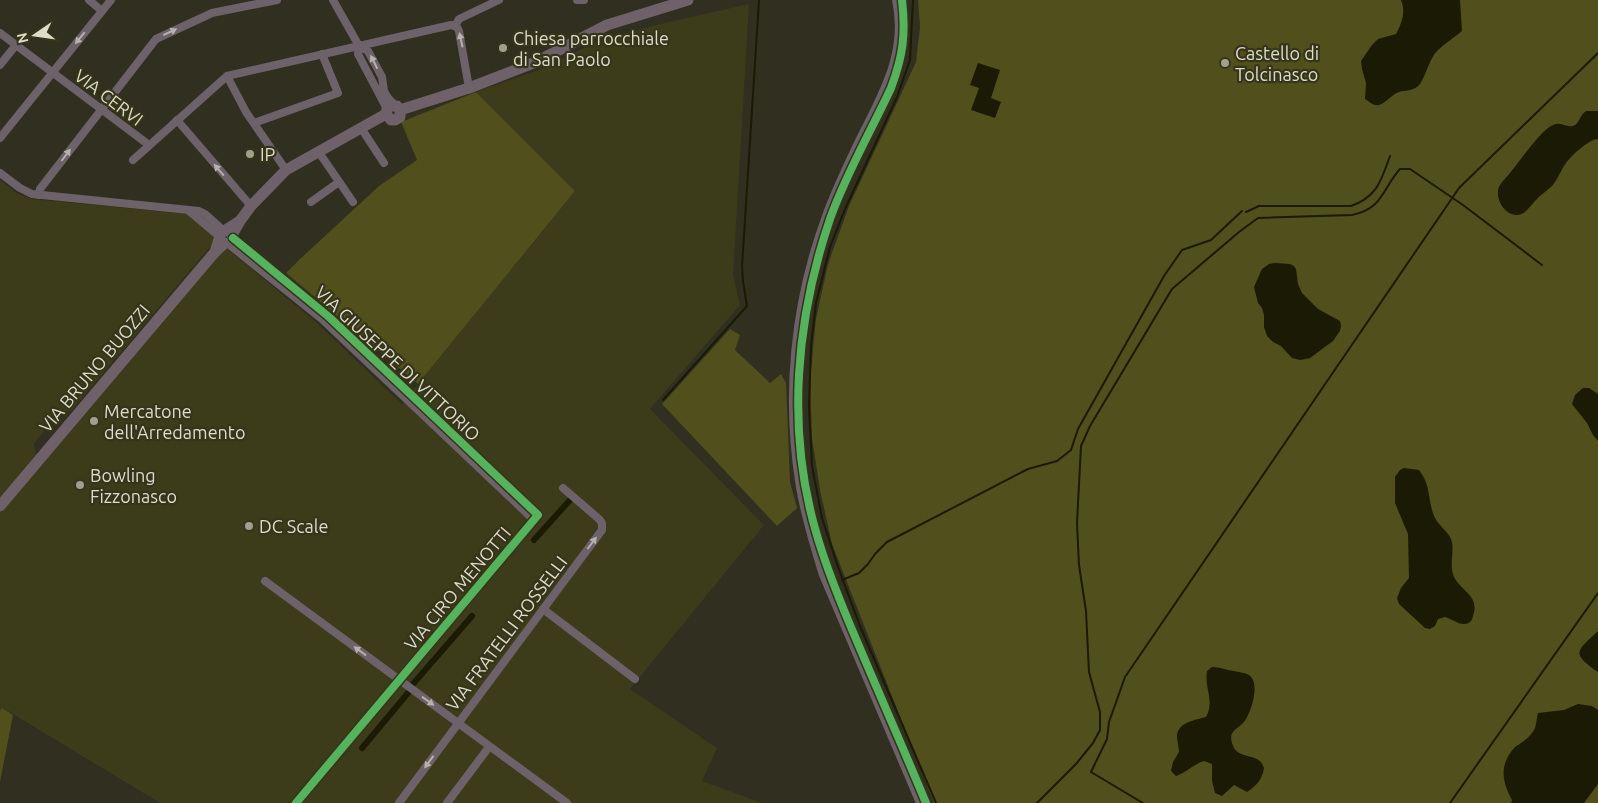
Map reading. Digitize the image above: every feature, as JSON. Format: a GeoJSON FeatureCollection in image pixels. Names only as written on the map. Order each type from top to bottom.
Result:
{"type":"FeatureCollection","features":[{"type":"Feature","properties":{"kind":"main road","name":"VIA BRUNO BUOZZI"},"geometry":{"type":"LineString","coordinates":[[0,506],[215,252],[251,206],[286,170],[392,110],[470,88],[536,62],[607,25],[688,0]]}},
{"type":"Feature","properties":{"kind":"street"},"geometry":{"type":"LineString","coordinates":[[89,0],[102,10]]}},
{"type":"Feature","properties":{"kind":"street"},"geometry":{"type":"LineString","coordinates":[[0,138],[111,0]]}},
{"type":"Feature","properties":{"kind":"street"},"geometry":{"type":"LineString","coordinates":[[39,195],[40,189],[151,45],[163,36],[212,13],[278,0]]}},
{"type":"Feature","properties":{"kind":"street"},"geometry":{"type":"LineString","coordinates":[[333,0],[359,46],[368,51],[382,77],[384,91],[392,110]]}},
{"type":"Feature","properties":{"kind":"street"},"geometry":{"type":"LineString","coordinates":[[454,26],[459,19],[498,0]]}},
{"type":"Feature","properties":{"kind":"street"},"geometry":{"type":"LineString","coordinates":[[576,0],[584,0]]}},
{"type":"Feature","properties":{"kind":"street"},"geometry":{"type":"LineString","coordinates":[[896,0],[898,37],[892,71],[838,186],[809,267],[795,351],[793,416],[800,486],[823,575],[920,803]]}},
{"type":"Feature","properties":{"kind":"street"},"geometry":{"type":"LineString","coordinates":[[133,160],[227,76],[451,25],[459,31],[470,88]]}},
{"type":"Feature","properties":{"kind":"street","name":"VIA CERVI"},"geometry":{"type":"LineString","coordinates":[[0,33],[149,145]]}},
{"type":"Feature","properties":{"kind":"street"},"geometry":{"type":"LineString","coordinates":[[0,65],[16,45]]}},
{"type":"Feature","properties":{"kind":"street"},"geometry":{"type":"LineString","coordinates":[[254,123],[338,93],[322,54]]}},
{"type":"Feature","properties":{"kind":"street"},"geometry":{"type":"LineString","coordinates":[[227,76],[254,123],[286,170]]}},
{"type":"Feature","properties":{"kind":"street"},"geometry":{"type":"LineString","coordinates":[[177,120],[251,206]]}},
{"type":"Feature","properties":{"kind":"street"},"geometry":{"type":"LineString","coordinates":[[361,128],[384,163]]}},
{"type":"Feature","properties":{"kind":"street"},"geometry":{"type":"LineString","coordinates":[[318,151],[353,202]]}},
{"type":"Feature","properties":{"kind":"street","name":"VIA GIUSEPPE DI VITTORIO"},"geometry":{"type":"LineString","coordinates":[[0,173],[26,192],[39,195],[199,211],[205,214],[226,237],[328,317],[536,518]]}},
{"type":"Feature","properties":{"kind":"street"},"geometry":{"type":"LineString","coordinates":[[311,202],[339,182]]}},
{"type":"Feature","properties":{"kind":"street","name":"VIA FRATELLI ROSSELLI"},"geometry":{"type":"LineString","coordinates":[[400,803],[599,534],[602,526],[599,519],[563,488]]}},
{"type":"Feature","properties":{"kind":"street","name":"VIA CIRO MENOTTI"},"geometry":{"type":"LineString","coordinates":[[296,803],[536,518]]}},
{"type":"Feature","properties":{"kind":"street"},"geometry":{"type":"LineString","coordinates":[[265,581],[567,803]]}},
{"type":"Feature","properties":{"kind":"street"},"geometry":{"type":"LineString","coordinates":[[543,609],[635,679]]}},
{"type":"Feature","properties":{"kind":"street"},"geometry":{"type":"LineString","coordinates":[[447,803],[489,747]]}},
{"type":"Feature","properties":{"kind":"shaded area"},"geometry":{"type":"Polygon","coordinates":[[[918,0],[1598,0],[1598,803],[934,803],[832,544],[820,490],[812,438],[810,380],[816,319],[828,264],[849,206],[916,62],[920,27],[918,0]]]}},
{"type":"Feature","properties":{"kind":"shaded area"},"geometry":{"type":"Polygon","coordinates":[[[1401,0],[1460,0],[1462,31],[1438,50],[1418,86],[1399,92],[1382,104],[1375,105],[1365,99],[1366,83],[1361,61],[1378,39],[1396,34],[1403,17],[1401,0]]]}},
{"type":"Feature","properties":{"kind":"shaded area"},"geometry":{"type":"Polygon","coordinates":[[[749,4],[733,275],[740,305],[650,409],[764,525],[630,689],[717,748],[702,781],[762,803],[160,803],[3,708],[0,711],[0,512],[222,250],[226,248],[317,323],[402,404],[575,191],[476,92],[541,69],[598,41],[660,24],[749,4]]]}},
{"type":"Feature","properties":{"kind":"shaded area"},"geometry":{"type":"Polygon","coordinates":[[[978,63],[1000,70],[991,98],[1001,102],[995,118],[971,110],[979,88],[970,85],[978,63]]]}},
{"type":"Feature","properties":{"kind":"shaded area"},"geometry":{"type":"Polygon","coordinates":[[[476,92],[575,191],[418,384],[286,273],[379,186],[417,160],[401,122],[476,92]]]}},
{"type":"Feature","properties":{"kind":"shaded area"},"geometry":{"type":"Polygon","coordinates":[[[1586,111],[1598,111],[1598,139],[1585,145],[1572,156],[1552,186],[1526,211],[1518,215],[1504,209],[1499,200],[1498,189],[1536,140],[1553,125],[1575,125],[1586,111]]]}},
{"type":"Feature","properties":{"kind":"shaded area"},"geometry":{"type":"Polygon","coordinates":[[[0,180],[18,194],[32,199],[187,214],[213,235],[215,241],[71,411],[59,413],[34,443],[36,455],[0,497],[0,180]]]}},
{"type":"Feature","properties":{"kind":"shaded area"},"geometry":{"type":"Polygon","coordinates":[[[1269,264],[1294,266],[1302,293],[1318,309],[1340,321],[1340,331],[1333,341],[1310,358],[1300,360],[1292,358],[1281,346],[1267,336],[1264,327],[1264,315],[1258,303],[1254,287],[1262,269],[1269,264]]]}},
{"type":"Feature","properties":{"kind":"shaded area"},"geometry":{"type":"Polygon","coordinates":[[[730,329],[740,335],[735,350],[770,383],[781,374],[786,383],[790,482],[797,508],[777,526],[662,404],[730,329]]]}},
{"type":"Feature","properties":{"kind":"shaded area"},"geometry":{"type":"Polygon","coordinates":[[[1583,388],[1589,388],[1598,394],[1598,441],[1572,404],[1575,395],[1583,388]]]}},
{"type":"Feature","properties":{"kind":"shaded area"},"geometry":{"type":"Polygon","coordinates":[[[1404,468],[1419,470],[1423,476],[1428,488],[1435,518],[1451,539],[1454,577],[1472,599],[1475,609],[1472,619],[1467,624],[1461,624],[1445,617],[1438,619],[1435,626],[1430,629],[1425,628],[1399,604],[1397,598],[1401,588],[1409,578],[1408,534],[1395,503],[1395,477],[1404,468]]]}},
{"type":"Feature","properties":{"kind":"shaded area"},"geometry":{"type":"Polygon","coordinates":[[[1598,631],[1598,672],[1583,660],[1580,652],[1585,643],[1598,631]]]}},
{"type":"Feature","properties":{"kind":"shaded area"},"geometry":{"type":"Polygon","coordinates":[[[1212,667],[1248,674],[1253,679],[1255,691],[1249,712],[1244,722],[1231,736],[1234,748],[1237,751],[1260,761],[1264,768],[1258,782],[1247,792],[1234,785],[1222,796],[1215,793],[1212,781],[1212,764],[1204,761],[1176,776],[1171,771],[1173,762],[1179,752],[1178,731],[1188,722],[1206,717],[1209,711],[1210,705],[1206,677],[1207,671],[1212,667]]]}},
{"type":"Feature","properties":{"kind":"shaded area"},"geometry":{"type":"Polygon","coordinates":[[[1578,704],[1592,706],[1598,710],[1598,784],[1584,803],[1511,803],[1512,800],[1504,780],[1504,767],[1509,754],[1534,731],[1538,713],[1564,710],[1578,704]]]}},
{"type":"Feature","properties":{"kind":"shaded area"},"geometry":{"type":"Polygon","coordinates":[[[2,708],[13,715],[0,782],[0,711],[2,708]]]}},
{"type":"Feature","properties":{"kind":"waterway"},"geometry":{"type":"LineString","coordinates":[[663,400],[747,306],[742,267],[759,0]]}},
{"type":"Feature","properties":{"kind":"waterway"},"geometry":{"type":"LineString","coordinates":[[913,0],[910,60],[897,97],[845,209],[830,247],[816,303],[811,345],[809,407],[812,466],[822,518],[860,626],[936,803]]}},
{"type":"Feature","properties":{"kind":"waterway"},"geometry":{"type":"LineString","coordinates":[[1143,803],[1091,772],[1107,739],[1109,722],[1125,677],[1459,188],[1598,53]]}},
{"type":"Feature","properties":{"kind":"waterway"},"geometry":{"type":"LineString","coordinates":[[1246,212],[1259,206],[1351,206],[1367,198],[1377,187],[1390,156]]}},
{"type":"Feature","properties":{"kind":"waterway"},"geometry":{"type":"LineString","coordinates":[[1037,803],[1076,764],[1093,743],[1100,730],[1100,712],[1089,672],[1086,611],[1079,565],[1077,523],[1081,446],[1090,426],[1172,289],[1258,218],[1352,215],[1362,212],[1376,203],[1400,169],[1410,169],[1463,205],[1542,265]]}},
{"type":"Feature","properties":{"kind":"waterway"},"geometry":{"type":"LineString","coordinates":[[842,580],[859,573],[887,542],[1028,469],[1057,461],[1071,450],[1078,429],[1164,276],[1182,250],[1211,240],[1242,211]]}},
{"type":"Feature","properties":{"kind":"waterway"},"geometry":{"type":"LineString","coordinates":[[534,540],[571,499]]}},
{"type":"Feature","properties":{"kind":"waterway"},"geometry":{"type":"LineString","coordinates":[[1450,803],[1598,593]]}},
{"type":"Feature","properties":{"kind":"waterway"},"geometry":{"type":"LineString","coordinates":[[413,684],[472,616]]}},
{"type":"Feature","properties":{"kind":"waterway"},"geometry":{"type":"LineString","coordinates":[[362,748],[408,693]]}},
{"type":"Feature","properties":{"kind":"cycle path"},"geometry":{"type":"LineString","coordinates":[[902,0],[904,24],[901,55],[895,76],[836,202],[818,257],[803,335],[799,374],[798,414],[801,454],[807,493],[820,547],[841,604],[926,803]]}},
{"type":"Feature","properties":{"kind":"cycle path"},"geometry":{"type":"LineString","coordinates":[[233,238],[329,317],[538,515],[296,803]]}},
{"type":"Feature","properties":{"kind":"place","name":"Chiesa parrocchiale di San Paolo"},"geometry":{"type":"Point","coordinates":[503,48]}},
{"type":"Feature","properties":{"kind":"place","name":"Castello di Tolcinasco"},"geometry":{"type":"Point","coordinates":[1225,63]}},
{"type":"Feature","properties":{"kind":"place","name":"IP"},"geometry":{"type":"Point","coordinates":[250,154]}},
{"type":"Feature","properties":{"kind":"place","name":"Mercatone dell'Arredamento"},"geometry":{"type":"Point","coordinates":[94,421]}},
{"type":"Feature","properties":{"kind":"place","name":"Bowling Fizzonasco"},"geometry":{"type":"Point","coordinates":[80,485]}},
{"type":"Feature","properties":{"kind":"place","name":"DC Scale"},"geometry":{"type":"Point","coordinates":[249,526]}}]}
